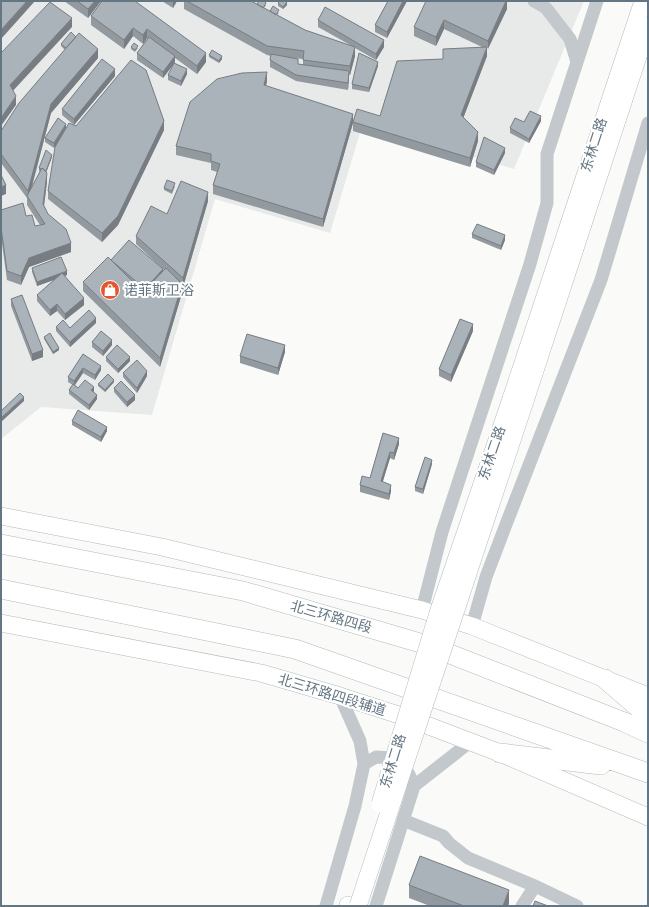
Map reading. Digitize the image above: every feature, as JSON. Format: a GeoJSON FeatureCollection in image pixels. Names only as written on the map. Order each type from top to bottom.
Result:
{"type":"FeatureCollection","features":[{"type":"Feature","properties":{"kind":"highway","name":"北三环路四段"},"geometry":{"type":"LineString","coordinates":[[1,544],[243,591],[427,645],[624,722],[648,733]]}},
{"type":"Feature","properties":{"kind":"highway"},"geometry":{"type":"LineString","coordinates":[[1,590],[295,648],[642,771]]}},
{"type":"Feature","properties":{"kind":"highway"},"geometry":{"type":"LineString","coordinates":[[605,679],[648,716]]}},
{"type":"Feature","properties":{"kind":"highway"},"geometry":{"type":"LineString","coordinates":[[500,753],[642,771]]}},
{"type":"Feature","properties":{"kind":"main road","name":"东林二路"},"geometry":{"type":"LineString","coordinates":[[351,906],[518,400],[643,1]]}},
{"type":"Feature","properties":{"kind":"main road","name":"东林二路"},"geometry":{"type":"LineString","coordinates":[[518,400],[648,26]]}},
{"type":"Feature","properties":{"kind":"main road"},"geometry":{"type":"LineString","coordinates":[[1,516],[162,547],[422,610],[472,626],[648,696]]}},
{"type":"Feature","properties":{"kind":"main road","name":"北三环路四段辅道"},"geometry":{"type":"LineString","coordinates":[[1,623],[261,673],[340,696],[408,718],[500,753],[648,817]]}},
{"type":"Feature","properties":{"kind":"street"},"geometry":{"type":"LineString","coordinates":[[534,1],[546,8],[570,39],[577,62]]}},
{"type":"Feature","properties":{"kind":"street"},"geometry":{"type":"LineString","coordinates":[[422,610],[442,532],[530,264],[547,203],[547,154],[597,1]]}},
{"type":"Feature","properties":{"kind":"street"},"geometry":{"type":"LineString","coordinates":[[472,626],[486,577],[601,280],[648,123]]}},
{"type":"Feature","properties":{"kind":"street"},"geometry":{"type":"LineString","coordinates":[[326,906],[355,806],[364,764],[360,741],[340,696]]}},
{"type":"Feature","properties":{"kind":"street"},"geometry":{"type":"LineString","coordinates":[[376,906],[414,786],[470,742]]}},
{"type":"Feature","properties":{"kind":"street"},"geometry":{"type":"LineString","coordinates":[[364,764],[376,756],[397,761],[406,766],[414,786]]}},
{"type":"Feature","properties":{"kind":"street"},"geometry":{"type":"LineString","coordinates":[[403,820],[443,836],[449,843],[468,858],[535,886],[577,906]]}},
{"type":"Feature","properties":{"kind":"street"},"geometry":{"type":"LineString","coordinates":[[522,906],[535,886]]}},
{"type":"Feature","properties":{"kind":"shaded area"},"geometry":{"type":"Polygon","coordinates":[[[1,1],[584,1],[514,169],[362,126],[330,233],[215,199],[152,415],[41,407],[1,439],[1,1]]]}},
{"type":"Feature","properties":{"kind":"building"},"geometry":{"type":"Polygon","coordinates":[[[1,1],[27,1],[1,30],[1,1]]]}},
{"type":"Feature","properties":{"kind":"building"},"geometry":{"type":"Polygon","coordinates":[[[77,1],[95,1],[88,9],[77,1]]]}},
{"type":"Feature","properties":{"kind":"building"},"geometry":{"type":"Polygon","coordinates":[[[102,1],[135,1],[206,53],[197,66],[147,29],[143,35],[133,28],[124,40],[91,16],[102,1]]]}},
{"type":"Feature","properties":{"kind":"building"},"geometry":{"type":"Polygon","coordinates":[[[187,1],[251,1],[305,30],[355,47],[350,66],[303,60],[304,51],[267,46],[187,1]]]}},
{"type":"Feature","properties":{"kind":"building"},"geometry":{"type":"Polygon","coordinates":[[[259,1],[264,1],[266,3],[263,8],[257,4],[259,1]]]}},
{"type":"Feature","properties":{"kind":"building"},"geometry":{"type":"Polygon","coordinates":[[[280,1],[287,2],[283,7],[278,3],[280,1]]]}},
{"type":"Feature","properties":{"kind":"building"},"geometry":{"type":"Polygon","coordinates":[[[388,1],[403,1],[387,32],[375,25],[388,1]]]}},
{"type":"Feature","properties":{"kind":"building"},"geometry":{"type":"Polygon","coordinates":[[[426,1],[506,1],[488,41],[444,20],[436,37],[414,27],[426,1]]]}},
{"type":"Feature","properties":{"kind":"building"},"geometry":{"type":"Polygon","coordinates":[[[50,2],[72,18],[10,85],[16,96],[1,118],[1,53],[50,2]]]}},
{"type":"Feature","properties":{"kind":"building"},"geometry":{"type":"Polygon","coordinates":[[[273,6],[279,10],[276,15],[270,11],[273,6]]]}},
{"type":"Feature","properties":{"kind":"building"},"geometry":{"type":"Polygon","coordinates":[[[325,7],[384,40],[376,54],[318,20],[325,7]]]}},
{"type":"Feature","properties":{"kind":"building"},"geometry":{"type":"Polygon","coordinates":[[[71,32],[76,37],[66,48],[61,44],[71,32]]]}},
{"type":"Feature","properties":{"kind":"building"},"geometry":{"type":"Polygon","coordinates":[[[79,33],[98,49],[51,104],[28,191],[1,154],[1,131],[19,103],[79,33]]]}},
{"type":"Feature","properties":{"kind":"building"},"geometry":{"type":"Polygon","coordinates":[[[149,37],[175,56],[163,72],[137,53],[149,37]]]}},
{"type":"Feature","properties":{"kind":"building"},"geometry":{"type":"Polygon","coordinates":[[[134,43],[138,46],[135,50],[131,47],[134,43]]]}},
{"type":"Feature","properties":{"kind":"building"},"geometry":{"type":"Polygon","coordinates":[[[487,47],[461,115],[478,132],[470,158],[353,122],[357,109],[380,116],[397,61],[443,59],[443,49],[487,47]]]}},
{"type":"Feature","properties":{"kind":"building"},"geometry":{"type":"Polygon","coordinates":[[[212,50],[222,56],[219,61],[209,55],[212,50]]]}},
{"type":"Feature","properties":{"kind":"building"},"geometry":{"type":"Polygon","coordinates":[[[359,53],[378,62],[369,88],[352,84],[359,53]]]}},
{"type":"Feature","properties":{"kind":"building"},"geometry":{"type":"Polygon","coordinates":[[[271,54],[298,59],[298,64],[349,71],[348,83],[296,75],[270,60],[271,54]]]}},
{"type":"Feature","properties":{"kind":"building"},"geometry":{"type":"Polygon","coordinates":[[[102,59],[115,69],[74,119],[62,109],[102,59]]]}},
{"type":"Feature","properties":{"kind":"building"},"geometry":{"type":"Polygon","coordinates":[[[131,60],[146,70],[164,121],[118,216],[102,233],[48,191],[55,147],[69,123],[76,126],[131,60]]]}},
{"type":"Feature","properties":{"kind":"building"},"geometry":{"type":"Polygon","coordinates":[[[174,63],[187,69],[181,81],[168,75],[174,63]]]}},
{"type":"Feature","properties":{"kind":"building"},"geometry":{"type":"Polygon","coordinates":[[[267,72],[264,85],[353,114],[323,219],[213,185],[220,164],[211,161],[211,154],[176,146],[190,102],[217,79],[242,73],[267,72]]]}},
{"type":"Feature","properties":{"kind":"building"},"geometry":{"type":"Polygon","coordinates":[[[530,111],[541,116],[529,139],[510,128],[515,118],[524,122],[530,111]]]}},
{"type":"Feature","properties":{"kind":"building"},"geometry":{"type":"Polygon","coordinates":[[[58,118],[66,124],[54,143],[45,138],[58,118]]]}},
{"type":"Feature","properties":{"kind":"building"},"geometry":{"type":"Polygon","coordinates":[[[484,137],[505,148],[494,170],[476,162],[484,137]]]}},
{"type":"Feature","properties":{"kind":"building"},"geometry":{"type":"Polygon","coordinates":[[[46,150],[52,155],[46,171],[39,168],[46,150]]]}},
{"type":"Feature","properties":{"kind":"building"},"geometry":{"type":"Polygon","coordinates":[[[42,168],[47,173],[43,204],[48,214],[66,229],[71,243],[29,258],[21,276],[7,271],[1,227],[1,210],[23,203],[26,216],[32,215],[35,226],[45,224],[27,196],[42,168]]]}},
{"type":"Feature","properties":{"kind":"building"},"geometry":{"type":"Polygon","coordinates":[[[1,175],[6,185],[1,187],[1,175]]]}},
{"type":"Feature","properties":{"kind":"building"},"geometry":{"type":"Polygon","coordinates":[[[167,180],[175,183],[172,191],[164,188],[167,180]]]}},
{"type":"Feature","properties":{"kind":"building"},"geometry":{"type":"Polygon","coordinates":[[[181,181],[208,192],[183,278],[136,236],[151,206],[167,214],[181,181]]]}},
{"type":"Feature","properties":{"kind":"building"},"geometry":{"type":"Polygon","coordinates":[[[477,224],[505,235],[501,246],[472,234],[477,224]]]}},
{"type":"Feature","properties":{"kind":"building"},"geometry":{"type":"Polygon","coordinates":[[[129,240],[163,269],[145,289],[111,260],[129,240]]]}},
{"type":"Feature","properties":{"kind":"building"},"geometry":{"type":"Polygon","coordinates":[[[61,257],[67,271],[37,282],[32,268],[61,257]]]}},
{"type":"Feature","properties":{"kind":"building"},"geometry":{"type":"Polygon","coordinates":[[[108,257],[143,292],[166,268],[182,284],[160,358],[83,282],[108,257]]]}},
{"type":"Feature","properties":{"kind":"building"},"geometry":{"type":"Polygon","coordinates":[[[62,273],[84,298],[65,314],[57,304],[50,310],[37,295],[62,273]]]}},
{"type":"Feature","properties":{"kind":"building"},"geometry":{"type":"Polygon","coordinates":[[[22,295],[43,350],[32,354],[11,299],[22,295]]]}},
{"type":"Feature","properties":{"kind":"building"},"geometry":{"type":"Polygon","coordinates":[[[89,310],[96,318],[70,342],[56,327],[63,320],[70,328],[89,310]]]}},
{"type":"Feature","properties":{"kind":"building"},"geometry":{"type":"Polygon","coordinates":[[[460,319],[473,324],[451,375],[439,369],[460,319]]]}},
{"type":"Feature","properties":{"kind":"building"},"geometry":{"type":"Polygon","coordinates":[[[101,331],[112,340],[103,351],[92,342],[101,331]]]}},
{"type":"Feature","properties":{"kind":"building"},"geometry":{"type":"Polygon","coordinates":[[[50,333],[59,348],[53,352],[44,337],[50,333]]]}},
{"type":"Feature","properties":{"kind":"building"},"geometry":{"type":"Polygon","coordinates":[[[247,334],[285,345],[278,368],[240,356],[247,334]]]}},
{"type":"Feature","properties":{"kind":"building"},"geometry":{"type":"Polygon","coordinates":[[[117,345],[130,357],[118,369],[106,357],[117,345]]]}},
{"type":"Feature","properties":{"kind":"building"},"geometry":{"type":"Polygon","coordinates":[[[83,354],[101,366],[95,375],[83,368],[74,381],[68,377],[83,354]]]}},
{"type":"Feature","properties":{"kind":"building"},"geometry":{"type":"Polygon","coordinates":[[[137,360],[147,371],[137,388],[123,373],[137,360]]]}},
{"type":"Feature","properties":{"kind":"building"},"geometry":{"type":"Polygon","coordinates":[[[108,374],[114,380],[105,390],[98,384],[108,374]]]}},
{"type":"Feature","properties":{"kind":"building"},"geometry":{"type":"Polygon","coordinates":[[[85,380],[94,387],[91,390],[97,395],[89,405],[69,390],[73,384],[78,388],[85,380]]]}},
{"type":"Feature","properties":{"kind":"building"},"geometry":{"type":"Polygon","coordinates":[[[121,381],[135,395],[127,402],[114,388],[121,381]]]}},
{"type":"Feature","properties":{"kind":"building"},"geometry":{"type":"Polygon","coordinates":[[[20,393],[24,397],[1,418],[1,411],[20,393]]]}},
{"type":"Feature","properties":{"kind":"building"},"geometry":{"type":"Polygon","coordinates":[[[78,410],[107,427],[101,437],[72,421],[78,410]]]}},
{"type":"Feature","properties":{"kind":"building"},"geometry":{"type":"Polygon","coordinates":[[[383,433],[399,438],[394,453],[390,452],[381,481],[391,485],[389,494],[360,485],[362,476],[370,478],[383,433]]]}},
{"type":"Feature","properties":{"kind":"building"},"geometry":{"type":"Polygon","coordinates":[[[425,457],[432,460],[423,489],[415,487],[425,457]]]}},
{"type":"Feature","properties":{"kind":"building"},"geometry":{"type":"Polygon","coordinates":[[[420,856],[509,890],[503,906],[464,906],[409,885],[420,856]]]}},
{"type":"Feature","properties":{"kind":"building"},"geometry":{"type":"Polygon","coordinates":[[[535,901],[548,906],[533,906],[535,901]]]}},
{"type":"Feature","properties":{"kind":"place","name":"诺菲斯卫浴"},"geometry":{"type":"Point","coordinates":[110,290]}}]}
